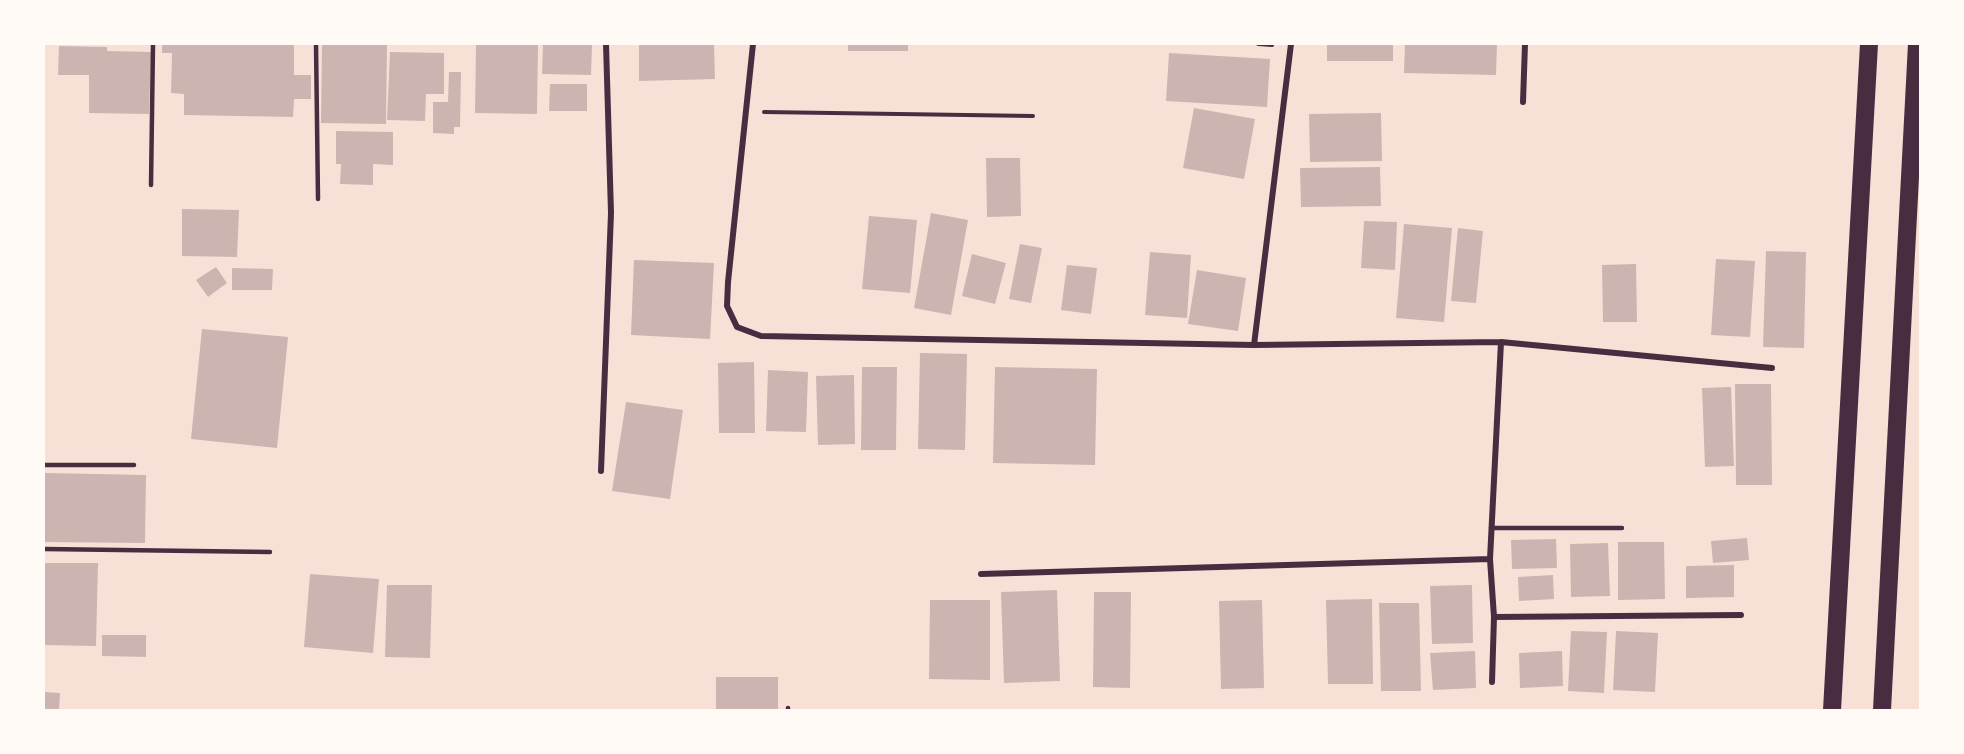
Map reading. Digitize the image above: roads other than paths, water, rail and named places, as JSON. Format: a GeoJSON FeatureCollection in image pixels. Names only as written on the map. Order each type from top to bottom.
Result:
{"type":"FeatureCollection","features":[{"type":"Feature","properties":{"kind":"highway"},"geometry":{"type":"LineString","coordinates":[[1832,711],[1869,44]]}},
{"type":"Feature","properties":{"kind":"highway"},"geometry":{"type":"LineString","coordinates":[[1882,711],[1917,44]]}},
{"type":"Feature","properties":{"kind":"street"},"geometry":{"type":"LineString","coordinates":[[601,471],[611,213],[606,44]]}},
{"type":"Feature","properties":{"kind":"street"},"geometry":{"type":"LineString","coordinates":[[753,44],[727,306],[737,327],[761,336],[1254,345],[1501,342],[1772,368]]}},
{"type":"Feature","properties":{"kind":"street"},"geometry":{"type":"LineString","coordinates":[[1254,345],[1291,44]]}},
{"type":"Feature","properties":{"kind":"street"},"geometry":{"type":"LineString","coordinates":[[1523,102],[1525,44]]}},
{"type":"Feature","properties":{"kind":"street"},"geometry":{"type":"LineString","coordinates":[[1492,682],[1494,617],[1490,559],[1501,342]]}},
{"type":"Feature","properties":{"kind":"street"},"geometry":{"type":"LineString","coordinates":[[981,574],[1490,559]]}},
{"type":"Feature","properties":{"kind":"street"},"geometry":{"type":"LineString","coordinates":[[1494,617],[1741,615]]}},
{"type":"Feature","properties":{"kind":"lane"},"geometry":{"type":"LineString","coordinates":[[151,185],[153,44]]}},
{"type":"Feature","properties":{"kind":"lane"},"geometry":{"type":"LineString","coordinates":[[316,44],[318,199]]}},
{"type":"Feature","properties":{"kind":"lane"},"geometry":{"type":"LineString","coordinates":[[44,465],[134,465]]}},
{"type":"Feature","properties":{"kind":"lane"},"geometry":{"type":"LineString","coordinates":[[1491,528],[1622,528]]}},
{"type":"Feature","properties":{"kind":"lane"},"geometry":{"type":"LineString","coordinates":[[44,549],[270,552]]}}]}
